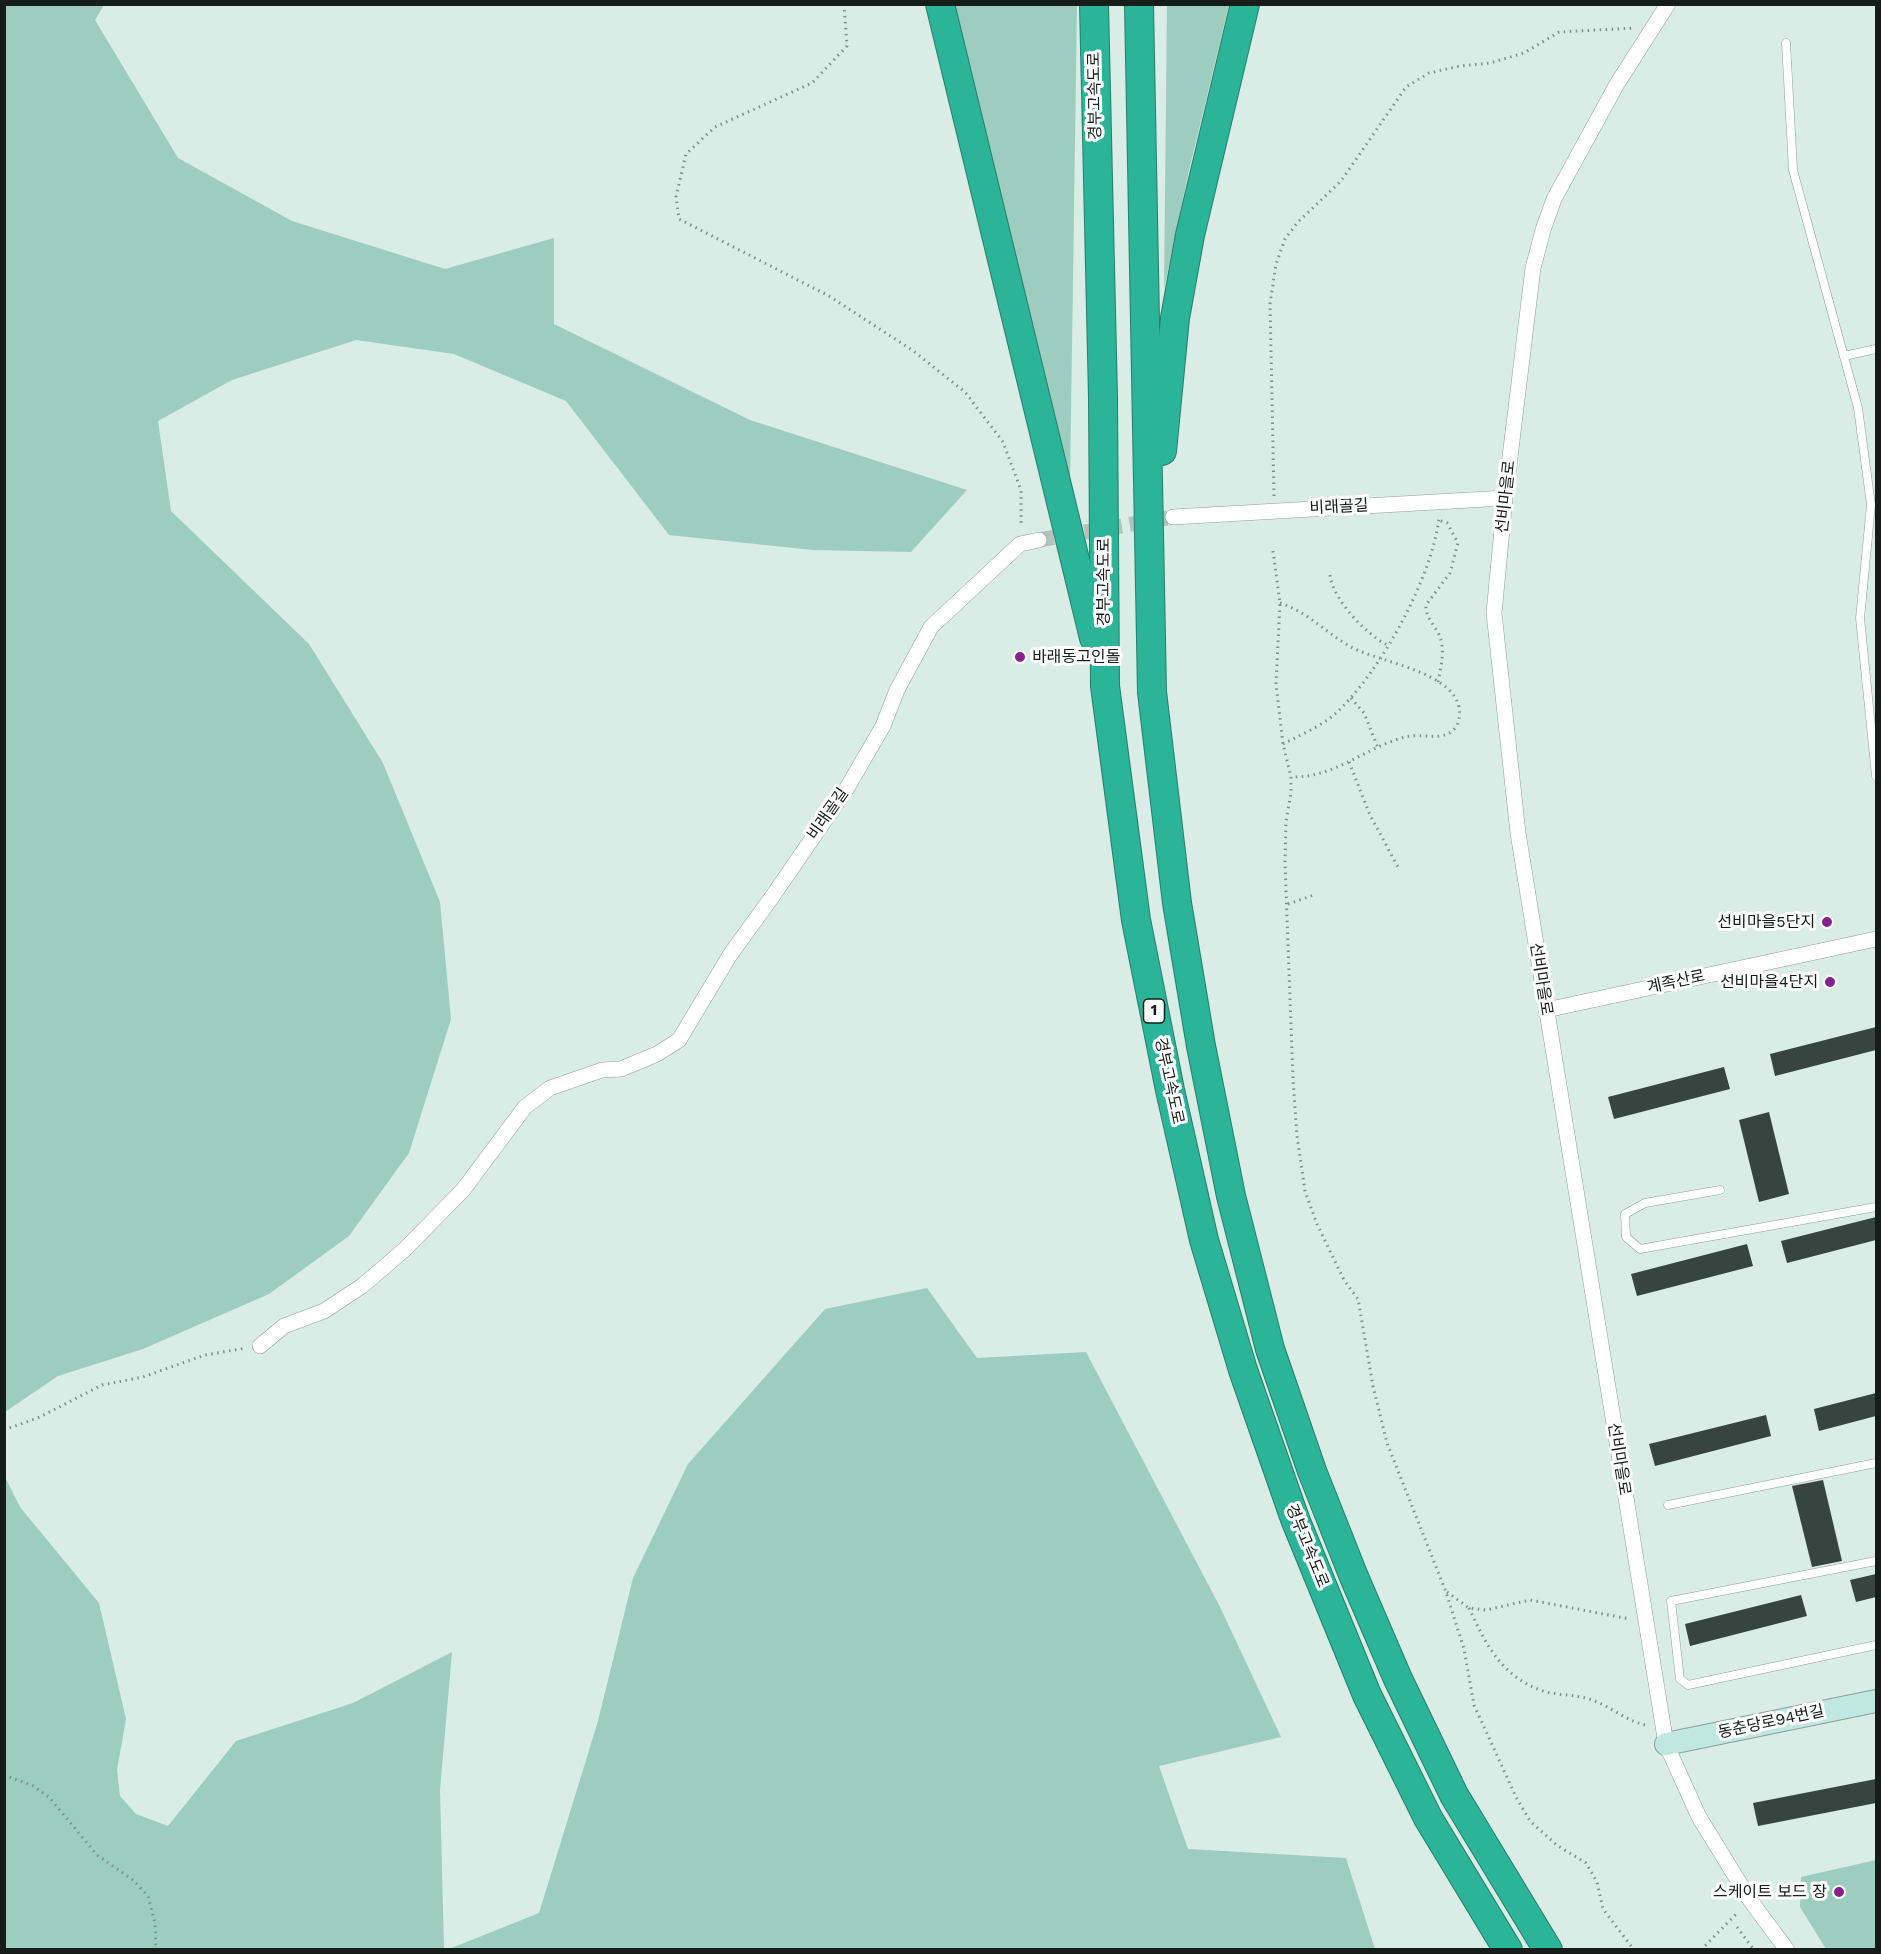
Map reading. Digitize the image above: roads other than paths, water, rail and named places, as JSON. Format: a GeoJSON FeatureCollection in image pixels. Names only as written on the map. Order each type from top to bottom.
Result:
{"type":"FeatureCollection","features":[{"type":"Feature","properties":{"kind":"highway"},"geometry":{"type":"LineString","coordinates":[[940,4],[1105,686]]}},
{"type":"Feature","properties":{"kind":"highway","name":"경부고속도로"},"geometry":{"type":"LineString","coordinates":[[1094,4],[1103,398],[1105,686],[1138,931],[1204,1240],[1243,1370],[1295,1519],[1367,1695],[1428,1818],[1508,1950]]}},
{"type":"Feature","properties":{"kind":"highway","name":"경부고속도로"},"geometry":{"type":"LineString","coordinates":[[1139,4],[1152,692],[1177,903],[1201,1046],[1231,1196],[1270,1349],[1316,1482],[1398,1679],[1454,1795],[1548,1950]]}},
{"type":"Feature","properties":{"kind":"highway"},"geometry":{"type":"LineString","coordinates":[[1152,692],[1156,508],[1175,318],[1204,168],[1245,4]]}},
{"type":"Feature","properties":{"kind":"main road","name":"동춘당로94번길"},"geometry":{"type":"LineString","coordinates":[[1660,1735],[1876,1701]]}},
{"type":"Feature","properties":{"kind":"street","name":"선비마을로"},"geometry":{"type":"LineString","coordinates":[[1668,4],[1617,84],[1554,199],[1543,230],[1533,268],[1505,498],[1494,613],[1518,833],[1660,1735],[1699,1817],[1750,1900],[1787,1950]]}},
{"type":"Feature","properties":{"kind":"street","name":"비래골길"},"geometry":{"type":"LineString","coordinates":[[1173,517],[1505,498]]}},
{"type":"Feature","properties":{"kind":"street","name":"비래골길"},"geometry":{"type":"LineString","coordinates":[[260,1346],[284,1326],[324,1311],[362,1286],[404,1250],[463,1190],[525,1107],[550,1088],[602,1070],[621,1069],[657,1054],[679,1040],[729,955],[847,788],[883,726],[897,690],[931,627],[1020,544],[1039,540]]}},
{"type":"Feature","properties":{"kind":"street","name":"계족산로"},"geometry":{"type":"LineString","coordinates":[[1546,1010],[1876,939]]}},
{"type":"Feature","properties":{"kind":"lane"},"geometry":{"type":"LineString","coordinates":[[1786,43],[1793,170],[1858,408],[1871,505],[1860,618],[1876,776]]}},
{"type":"Feature","properties":{"kind":"lane"},"geometry":{"type":"LineString","coordinates":[[1844,356],[1876,349]]}},
{"type":"Feature","properties":{"kind":"lane"},"geometry":{"type":"LineString","coordinates":[[1720,1190],[1645,1203],[1625,1214],[1626,1236],[1640,1249],[1876,1207]]}},
{"type":"Feature","properties":{"kind":"lane"},"geometry":{"type":"LineString","coordinates":[[1668,1504],[1876,1464]]}},
{"type":"Feature","properties":{"kind":"lane"},"geometry":{"type":"LineString","coordinates":[[1876,1561],[1671,1601],[1680,1679],[1688,1685],[1876,1645]]}},
{"type":"Feature","properties":{"kind":"tunnel"},"geometry":{"type":"LineString","coordinates":[[1039,540],[1173,517]]}},
{"type":"Feature","properties":{"kind":"place","name":"바래동고인돌"},"geometry":{"type":"Point","coordinates":[1020,657]}},
{"type":"Feature","properties":{"kind":"place","name":"선비마을5단지"},"geometry":{"type":"Point","coordinates":[1827,922]}},
{"type":"Feature","properties":{"kind":"place","name":"선비마을4단지"},"geometry":{"type":"Point","coordinates":[1830,982]}},
{"type":"Feature","properties":{"kind":"place","name":"스케이트 보드 장"},"geometry":{"type":"Point","coordinates":[1839,1892]}}]}
